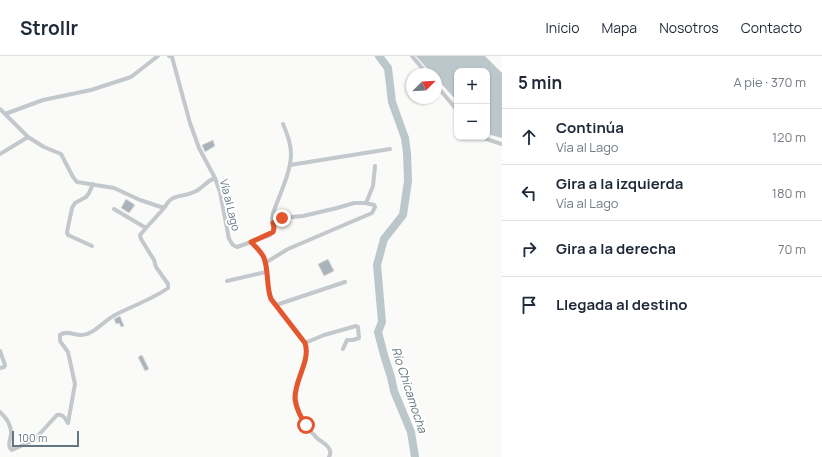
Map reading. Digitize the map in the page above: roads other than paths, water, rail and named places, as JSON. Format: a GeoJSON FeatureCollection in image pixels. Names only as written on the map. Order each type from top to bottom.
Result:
{"type":"FeatureCollection","features":[{"type":"Feature","properties":{"kind":"street"},"geometry":{"type":"LineString","coordinates":[[5,114],[44,100],[91,90],[131,77],[158,56]]}},
{"type":"Feature","properties":{"kind":"street"},"geometry":{"type":"LineString","coordinates":[[170,56],[175,56]]}},
{"type":"Feature","properties":{"kind":"street","name":"Vía al Lago"},"geometry":{"type":"LineString","coordinates":[[170,56],[199,148],[215,178],[220,192],[229,239],[233,245],[237,247],[251,242],[263,256],[268,291],[271,299],[305,343]]}},
{"type":"Feature","properties":{"kind":"street"},"geometry":{"type":"LineString","coordinates":[[412,56],[422,68]]}},
{"type":"Feature","properties":{"kind":"street"},"geometry":{"type":"LineString","coordinates":[[442,92],[454,106]]}},
{"type":"Feature","properties":{"kind":"street"},"geometry":{"type":"LineString","coordinates":[[0,109],[28,137],[44,147],[61,154],[75,180],[78,182],[118,190],[140,200],[165,207]]}},
{"type":"Feature","properties":{"kind":"street"},"geometry":{"type":"LineString","coordinates":[[251,242],[273,232],[273,213],[290,165],[290,144],[283,124]]}},
{"type":"Feature","properties":{"kind":"street"},"geometry":{"type":"LineString","coordinates":[[0,154],[28,137]]}},
{"type":"Feature","properties":{"kind":"street"},"geometry":{"type":"LineString","coordinates":[[489,140],[502,144]]}},
{"type":"Feature","properties":{"kind":"street"},"geometry":{"type":"LineString","coordinates":[[290,165],[390,149]]}},
{"type":"Feature","properties":{"kind":"street"},"geometry":{"type":"LineString","coordinates":[[366,203],[373,186],[375,166]]}},
{"type":"Feature","properties":{"kind":"street"},"geometry":{"type":"LineString","coordinates":[[0,412],[7,419],[10,425],[11,433],[9,443],[12,450],[34,440],[57,415],[63,416],[68,423],[75,384],[69,355],[60,341],[60,335],[68,332],[86,335],[113,316],[168,288],[168,284],[156,267],[154,260],[140,239],[140,235],[169,201],[196,191],[208,180],[215,178]]}},
{"type":"Feature","properties":{"kind":"street"},"geometry":{"type":"LineString","coordinates":[[92,246],[68,235],[67,232],[72,208],[86,196],[93,184]]}},
{"type":"Feature","properties":{"kind":"street"},"geometry":{"type":"LineString","coordinates":[[265,264],[288,249],[372,213],[375,207],[374,205],[366,203],[354,203],[310,214],[282,218],[273,223]]}},
{"type":"Feature","properties":{"kind":"street"},"geometry":{"type":"LineString","coordinates":[[114,209],[146,228]]}},
{"type":"Feature","properties":{"kind":"street"},"geometry":{"type":"LineString","coordinates":[[227,281],[266,272]]}},
{"type":"Feature","properties":{"kind":"street"},"geometry":{"type":"LineString","coordinates":[[276,305],[345,282]]}},
{"type":"Feature","properties":{"kind":"street"},"geometry":{"type":"LineString","coordinates":[[329,457],[330,451],[328,446],[317,438],[306,425],[299,413],[295,399],[297,385],[306,356],[307,349],[305,343],[324,335],[356,326],[358,327],[359,338],[347,340],[343,349]]}},
{"type":"Feature","properties":{"kind":"street"},"geometry":{"type":"LineString","coordinates":[[0,352],[5,365],[4,367],[0,368]]}},
{"type":"Feature","properties":{"kind":"waterway","name":"Río Chicamocha"},"geometry":{"type":"LineString","coordinates":[[379,56],[388,68],[392,102],[405,138],[408,181],[403,215],[384,239],[377,265],[382,322],[378,332],[394,391],[411,432],[415,457]]}}]}
